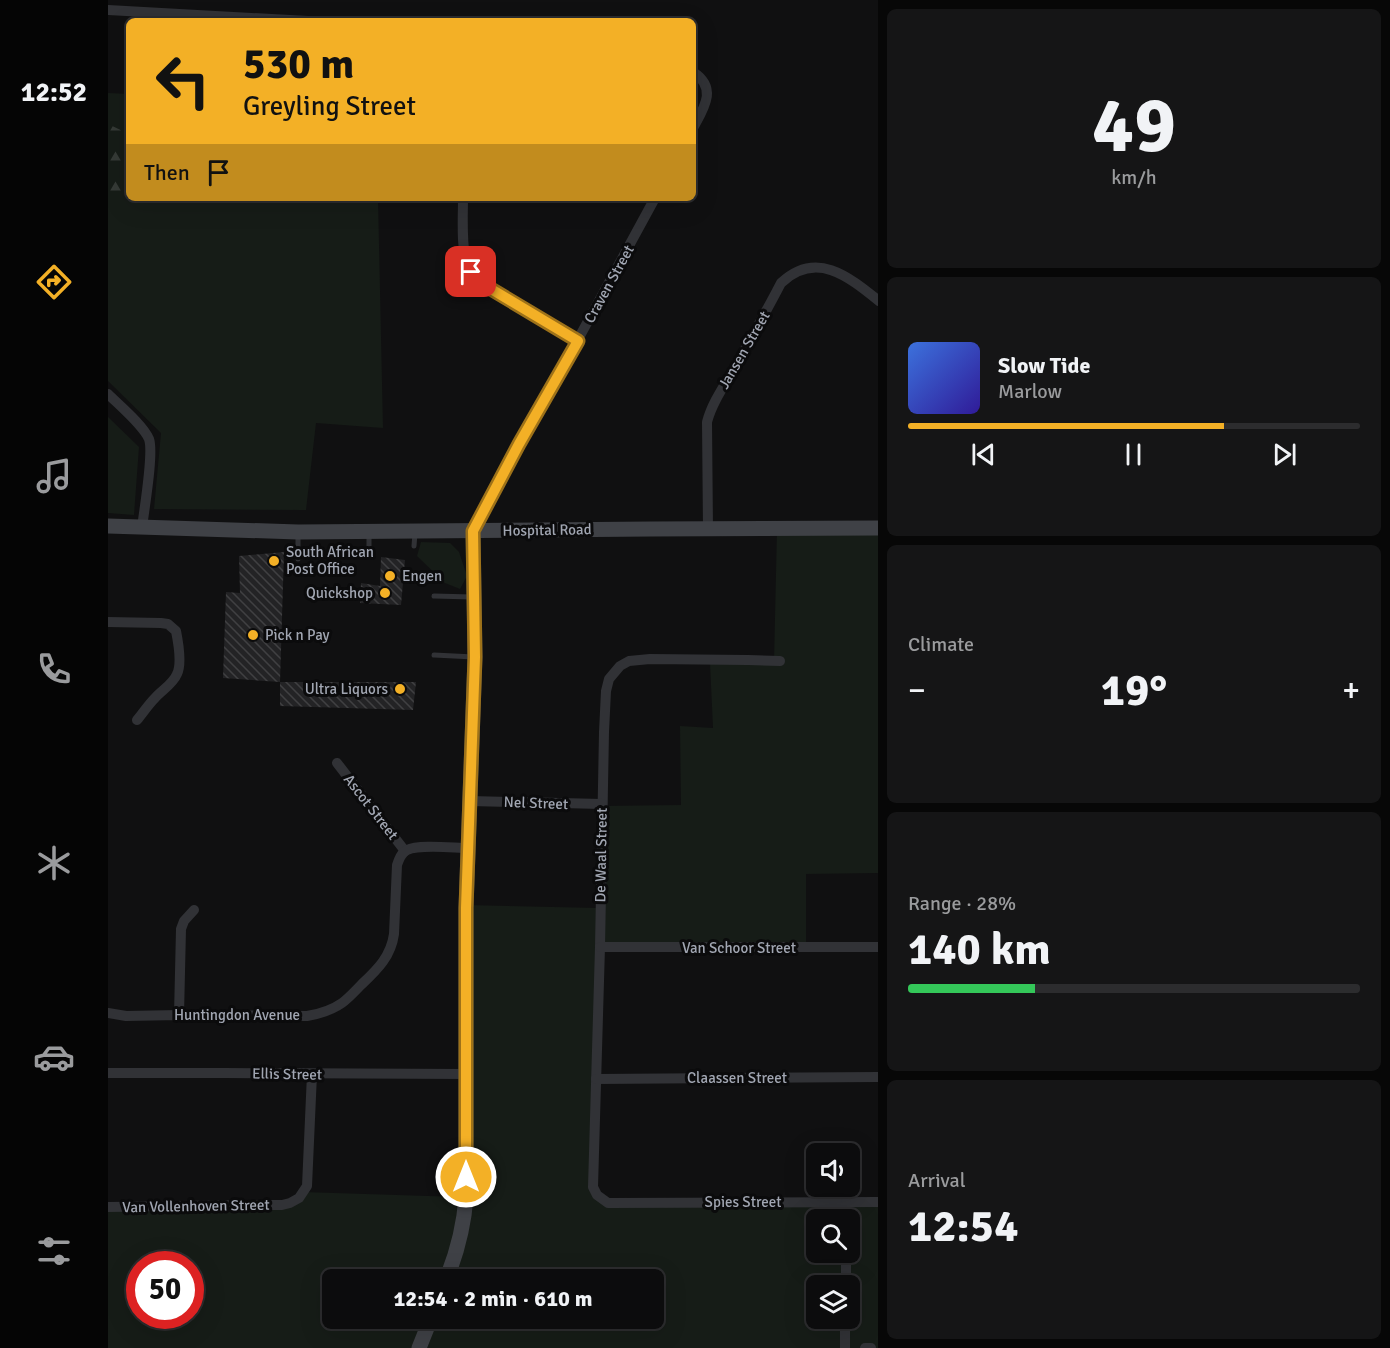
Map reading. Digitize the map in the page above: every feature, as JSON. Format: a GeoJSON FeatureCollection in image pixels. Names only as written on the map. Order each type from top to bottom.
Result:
{"type":"FeatureCollection","features":[{"type":"Feature","properties":{"kind":"main road","name":"Hospital Road"},"geometry":{"type":"LineString","coordinates":[[108,526],[298,532],[369,539],[414,539],[473,531],[516,530],[878,528]]}},
{"type":"Feature","properties":{"kind":"main road","name":"Craven Street"},"geometry":{"type":"LineString","coordinates":[[450,1269],[459,1243],[465,1212],[466,908],[475,657],[473,531]]}},
{"type":"Feature","properties":{"kind":"main road"},"geometry":{"type":"LineString","coordinates":[[419,1348],[427,1329]]}},
{"type":"Feature","properties":{"kind":"street"},"geometry":{"type":"LineString","coordinates":[[108,10],[253,18]]}},
{"type":"Feature","properties":{"kind":"street"},"geometry":{"type":"LineString","coordinates":[[696,74],[701,77],[707,90],[706,101],[696,122]]}},
{"type":"Feature","properties":{"kind":"street"},"geometry":{"type":"LineString","coordinates":[[463,201],[465,253],[467,265],[475,278],[578,341]]}},
{"type":"Feature","properties":{"kind":"street","name":"Craven Street"},"geometry":{"type":"LineString","coordinates":[[473,531],[653,201]]}},
{"type":"Feature","properties":{"kind":"street","name":"Jansen Street"},"geometry":{"type":"LineString","coordinates":[[708,529],[708,418],[722,388],[781,283],[797,271],[816,267],[846,278],[878,300]]}},
{"type":"Feature","properties":{"kind":"street"},"geometry":{"type":"LineString","coordinates":[[108,394],[148,438],[150,460],[142,528]]}},
{"type":"Feature","properties":{"kind":"street"},"geometry":{"type":"LineString","coordinates":[[108,622],[161,623],[176,631],[179,650],[177,674],[137,720]]}},
{"type":"Feature","properties":{"kind":"street","name":"De Waal Street"},"geometry":{"type":"LineString","coordinates":[[608,1203],[597,1195],[593,1187],[602,804],[606,691],[609,679],[620,666],[629,661],[650,659],[780,661]]}},
{"type":"Feature","properties":{"kind":"street","name":"Ascot Street"},"geometry":{"type":"LineString","coordinates":[[337,764],[405,850]]}},
{"type":"Feature","properties":{"kind":"street","name":"Nel Street"},"geometry":{"type":"LineString","coordinates":[[470,801],[602,804]]}},
{"type":"Feature","properties":{"kind":"street"},"geometry":{"type":"LineString","coordinates":[[405,850],[423,847],[469,849]]}},
{"type":"Feature","properties":{"kind":"street","name":"Huntingdon Avenue"},"geometry":{"type":"LineString","coordinates":[[108,1013],[126,1016],[307,1016],[341,1003],[377,969],[393,945],[397,865],[405,850]]}},
{"type":"Feature","properties":{"kind":"street"},"geometry":{"type":"LineString","coordinates":[[179,1015],[181,929],[184,921],[194,910]]}},
{"type":"Feature","properties":{"kind":"street","name":"Van Schoor Street"},"geometry":{"type":"LineString","coordinates":[[600,947],[878,947]]}},
{"type":"Feature","properties":{"kind":"street","name":"Ellis Street"},"geometry":{"type":"LineString","coordinates":[[108,1073],[466,1074]]}},
{"type":"Feature","properties":{"kind":"street","name":"Van Vollenhoven Street"},"geometry":{"type":"LineString","coordinates":[[108,1207],[282,1205],[296,1200],[307,1186],[312,1074]]}},
{"type":"Feature","properties":{"kind":"street","name":"Claassen Street"},"geometry":{"type":"LineString","coordinates":[[596,1079],[878,1077]]}},
{"type":"Feature","properties":{"kind":"street"},"geometry":{"type":"LineString","coordinates":[[846,1202],[846,1209]]}},
{"type":"Feature","properties":{"kind":"street","name":"Spies Street"},"geometry":{"type":"LineString","coordinates":[[608,1203],[878,1202]]}},
{"type":"Feature","properties":{"kind":"street"},"geometry":{"type":"LineString","coordinates":[[845,1329],[845,1348]]}},
{"type":"Feature","properties":{"kind":"street"},"geometry":{"type":"LineString","coordinates":[[865,1348],[871,1348]]}},
{"type":"Feature","properties":{"kind":"lane"},"geometry":{"type":"LineString","coordinates":[[298,532],[298,559]]}},
{"type":"Feature","properties":{"kind":"lane"},"geometry":{"type":"LineString","coordinates":[[434,596],[474,597]]}},
{"type":"Feature","properties":{"kind":"lane"},"geometry":{"type":"LineString","coordinates":[[434,655],[475,657]]}},
{"type":"Feature","properties":{"kind":"green space"},"geometry":{"type":"Polygon","coordinates":[[[108,93],[126,94],[126,201],[378,201],[383,428],[316,423],[306,510],[154,509],[161,433],[108,381],[108,93]]]}},
{"type":"Feature","properties":{"kind":"green space"},"geometry":{"type":"Polygon","coordinates":[[[108,124],[126,133],[126,194],[118,194],[108,213],[108,124]]]}},
{"type":"Feature","properties":{"kind":"green space"},"geometry":{"type":"Polygon","coordinates":[[[108,417],[139,447],[134,515],[108,513],[108,417]]]}},
{"type":"Feature","properties":{"kind":"green space"},"geometry":{"type":"Polygon","coordinates":[[[777,529],[878,529],[878,873],[806,874],[806,951],[598,950],[593,1187],[609,1206],[878,1205],[878,1348],[108,1348],[108,1210],[286,1207],[303,1192],[460,1197],[465,905],[598,908],[600,806],[681,805],[680,726],[713,728],[710,663],[774,661],[777,529]]]}},
{"type":"Feature","properties":{"kind":"green space"},"geometry":{"type":"Polygon","coordinates":[[[421,542],[450,543],[459,552],[467,576],[460,589],[445,583],[417,556],[421,542]]]}},
{"type":"Feature","properties":{"kind":"building","name":"Pick n Pay"},"geometry":{"type":"Polygon","coordinates":[[[284,552],[280,682],[223,678],[226,592],[240,593],[239,556],[284,552]]]}},
{"type":"Feature","properties":{"kind":"building"},"geometry":{"type":"Polygon","coordinates":[[[381,557],[405,560],[401,605],[360,603],[361,583],[380,586],[381,557]]]}},
{"type":"Feature","properties":{"kind":"building"},"geometry":{"type":"Polygon","coordinates":[[[280,682],[416,682],[413,710],[280,706],[280,682]]]}},
{"type":"Feature","properties":{"kind":"place","name":"South African Post Office"},"geometry":{"type":"Point","coordinates":[274,561]}},
{"type":"Feature","properties":{"kind":"place","name":"Engen"},"geometry":{"type":"Point","coordinates":[390,576]}},
{"type":"Feature","properties":{"kind":"place","name":"Quickshop"},"geometry":{"type":"Point","coordinates":[385,593]}},
{"type":"Feature","properties":{"kind":"place","name":"Pick n Pay"},"geometry":{"type":"Point","coordinates":[253,635]}},
{"type":"Feature","properties":{"kind":"place","name":"Ultra Liquors"},"geometry":{"type":"Point","coordinates":[400,689]}},
{"type":"Feature","properties":{"kind":"route"},"geometry":{"type":"LineString","coordinates":[[466,1177],[466,908],[475,657],[473,531],[519,444],[578,341],[481,283],[471,272]]}}]}
